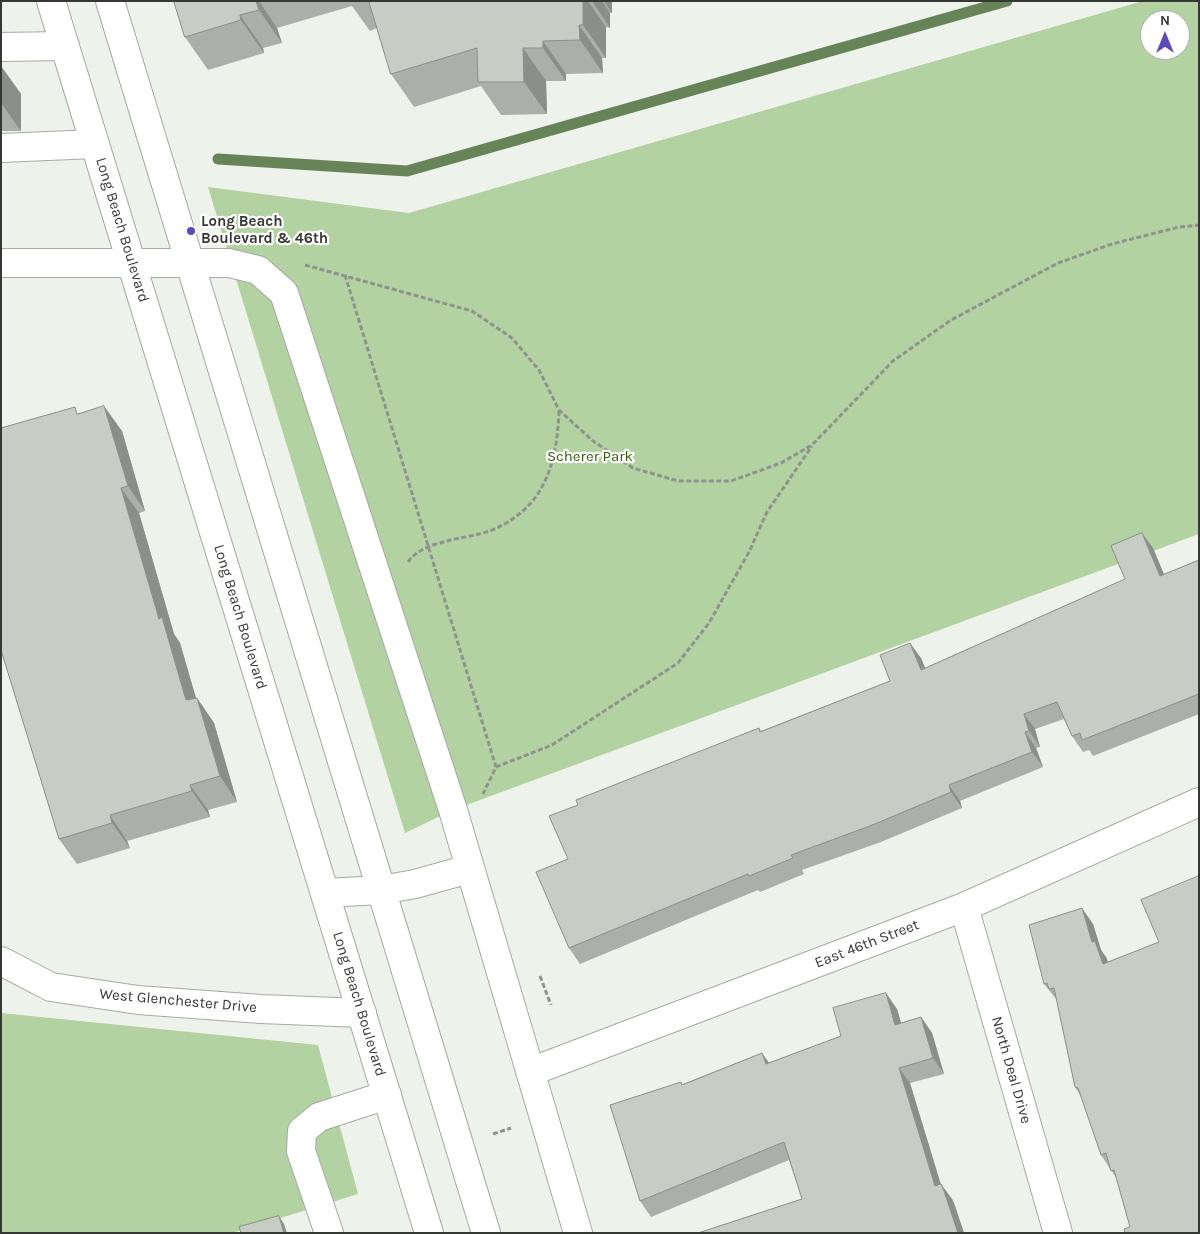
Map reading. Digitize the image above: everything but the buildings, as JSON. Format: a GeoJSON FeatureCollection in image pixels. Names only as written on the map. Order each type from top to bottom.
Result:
{"type":"FeatureCollection","features":[{"type":"Feature","properties":{"kind":"main road","name":"Long Beach Boulevard"},"geometry":{"type":"LineString","coordinates":[[51,1],[429,1233]]}},
{"type":"Feature","properties":{"kind":"main road"},"geometry":{"type":"LineString","coordinates":[[110,1],[486,1233]]}},
{"type":"Feature","properties":{"kind":"main road"},"geometry":{"type":"LineString","coordinates":[[1,47],[65,46]]}},
{"type":"Feature","properties":{"kind":"main road"},"geometry":{"type":"LineString","coordinates":[[1,148],[95,144]]}},
{"type":"Feature","properties":{"kind":"main road"},"geometry":{"type":"LineString","coordinates":[[1,263],[230,263],[258,270],[284,293],[453,810],[578,1233]]}},
{"type":"Feature","properties":{"kind":"main road","name":"East 46th Street"},"geometry":{"type":"LineString","coordinates":[[530,1072],[964,907],[1199,802]]}},
{"type":"Feature","properties":{"kind":"main road"},"geometry":{"type":"LineString","coordinates":[[325,894],[381,890],[415,884],[469,869]]}},
{"type":"Feature","properties":{"kind":"main road","name":"North Deal Drive"},"geometry":{"type":"LineString","coordinates":[[964,907],[1058,1233]]}},
{"type":"Feature","properties":{"kind":"main road","name":"West Glenchester Drive"},"geometry":{"type":"LineString","coordinates":[[1,961],[51,987],[138,1000],[261,1009],[362,1013]]}},
{"type":"Feature","properties":{"kind":"main road"},"geometry":{"type":"LineString","coordinates":[[329,1233],[301,1151],[302,1131],[319,1117],[387,1095]]}},
{"type":"Feature","properties":{"kind":"path"},"geometry":{"type":"LineString","coordinates":[[496,766],[552,745],[678,663],[709,623],[749,552],[767,512],[812,445],[892,361],[951,320],[1058,263],[1112,244],[1179,227],[1199,224]]}},
{"type":"Feature","properties":{"kind":"path"},"geometry":{"type":"LineString","coordinates":[[298,263],[472,311],[512,338],[539,370],[559,410],[593,441],[633,468],[678,481],[731,481],[781,463],[812,445]]}},
{"type":"Feature","properties":{"kind":"path"},"geometry":{"type":"LineString","coordinates":[[345,275],[496,766],[481,799]]}},
{"type":"Feature","properties":{"kind":"path"},"geometry":{"type":"LineString","coordinates":[[406,564],[412,556],[429,546],[492,530],[524,511],[540,492],[551,469],[558,444],[559,410]]}},
{"type":"Feature","properties":{"kind":"path"},"geometry":{"type":"LineString","coordinates":[[538,972],[551,1005]]}},
{"type":"Feature","properties":{"kind":"path"},"geometry":{"type":"LineString","coordinates":[[493,1134],[514,1127]]}},
{"type":"Feature","properties":{"kind":"green space","name":"Scherer Park"},"geometry":{"type":"Polygon","coordinates":[[[1143,1],[1199,1],[1199,534],[453,810],[405,833],[208,187],[409,213],[1143,1]]]}},
{"type":"Feature","properties":{"kind":"green space"},"geometry":{"type":"Polygon","coordinates":[[[1,1013],[318,1045],[358,1194],[232,1233],[1,1233],[1,1013]]]}},
{"type":"Feature","properties":{"kind":"waterway"},"geometry":{"type":"LineString","coordinates":[[218,159],[407,171],[1007,1]]}},
{"type":"Feature","properties":{"kind":"place","name":"Long Beach Boulevard & 46th"},"geometry":{"type":"Point","coordinates":[191,231]}}]}
